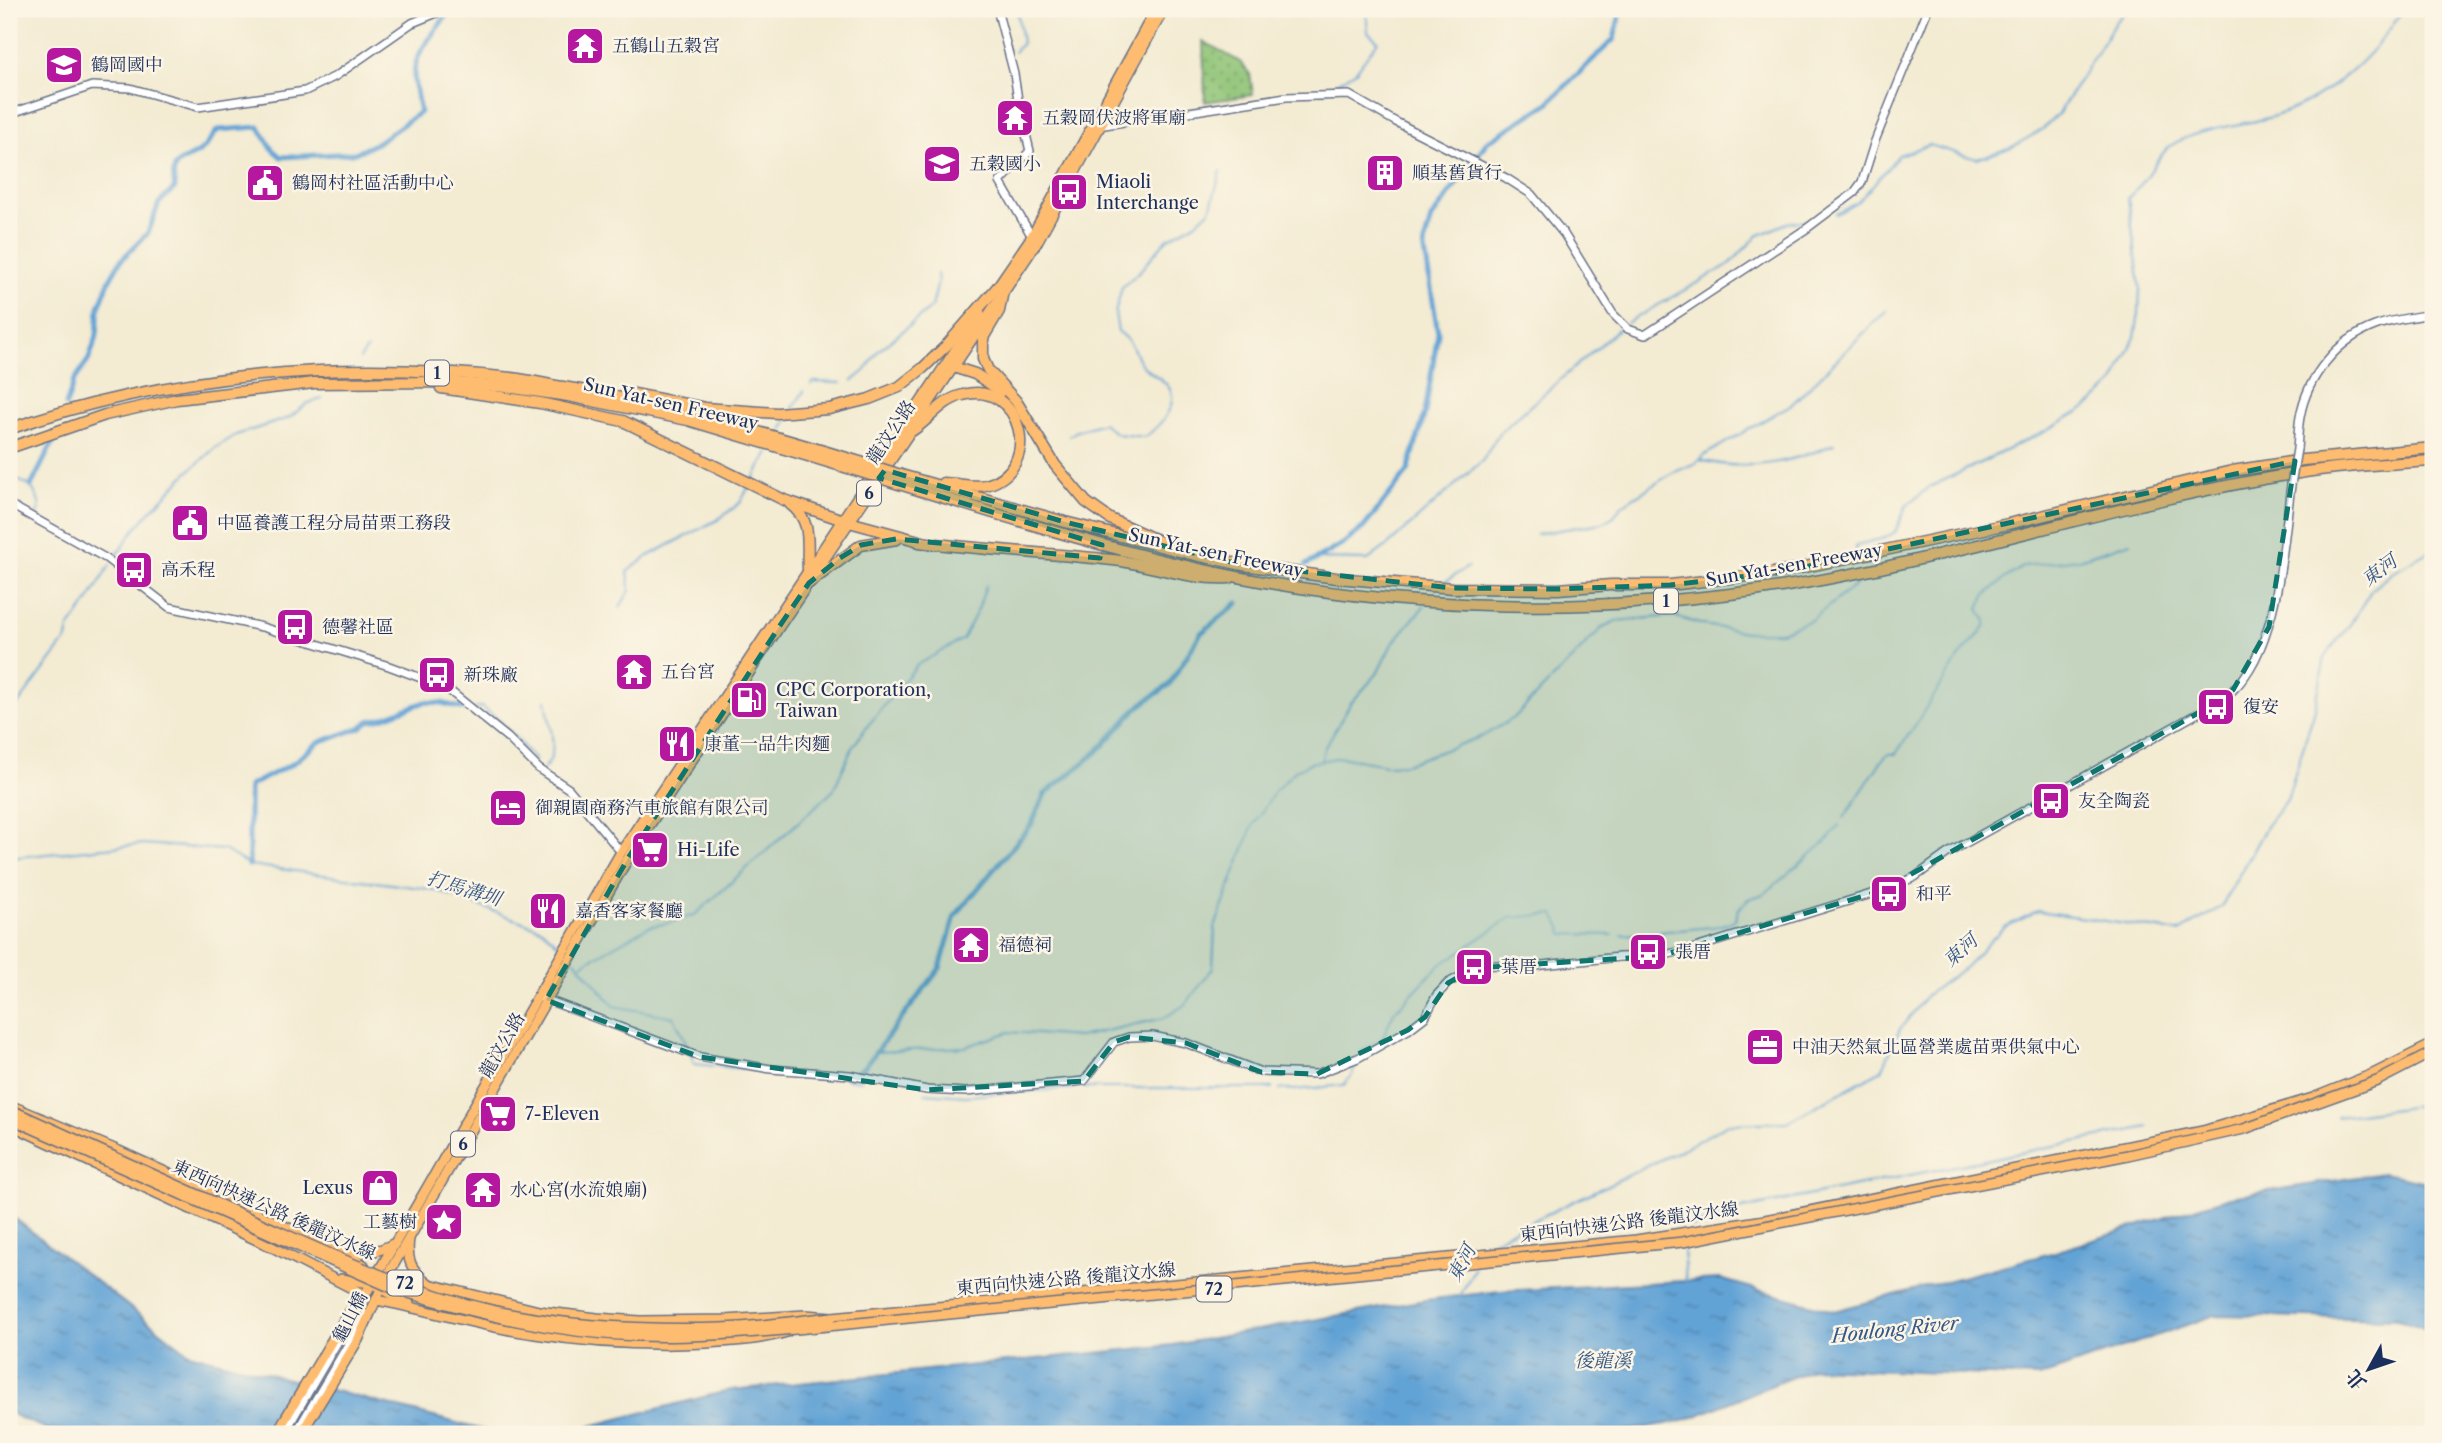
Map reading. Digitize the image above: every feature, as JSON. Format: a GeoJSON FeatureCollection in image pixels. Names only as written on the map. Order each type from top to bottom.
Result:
{"type":"FeatureCollection","features":[{"type":"Feature","properties":{"kind":"highway"},"geometry":{"type":"LineString","coordinates":[[597,392],[637,394],[705,408],[777,413],[829,409],[869,399],[899,387],[923,369],[1000,283]]}},
{"type":"Feature","properties":{"kind":"highway"},"geometry":{"type":"LineString","coordinates":[[1002,296],[999,311],[984,338],[982,349],[988,370],[1016,401],[1055,465],[1086,502],[1110,519],[1194,555]]}},
{"type":"Feature","properties":{"kind":"highway"},"geometry":{"type":"LineString","coordinates":[[950,366],[975,374],[1016,401]]}},
{"type":"Feature","properties":{"kind":"highway","name":"Sun Yat-sen Freeway"},"geometry":{"type":"LineString","coordinates":[[9,429],[80,407],[159,390],[264,373],[369,370],[512,378],[597,392],[750,429],[859,467]]}},
{"type":"Feature","properties":{"kind":"highway","name":"Sun Yat-sen Freeway"},"geometry":{"type":"LineString","coordinates":[[9,448],[105,415],[177,399],[314,383],[445,382],[507,387],[688,420],[900,479],[1078,538],[1244,577],[1294,587],[1398,600],[1562,606],[1673,600],[1789,585],[2018,536],[2182,495],[2295,473],[2433,461]]}},
{"type":"Feature","properties":{"kind":"highway"},"geometry":{"type":"LineString","coordinates":[[417,383],[540,402],[624,421],[784,500],[845,521],[923,542]]}},
{"type":"Feature","properties":{"kind":"highway"},"geometry":{"type":"LineString","coordinates":[[910,432],[923,425],[953,398],[978,393],[987,394],[1004,404],[1013,413],[1018,425],[1018,455],[1010,470],[1001,478],[983,486],[927,482]]}},
{"type":"Feature","properties":{"kind":"highway","name":"Sun Yat-sen Freeway"},"geometry":{"type":"LineString","coordinates":[[900,479],[927,482],[1000,505],[1194,555],[1336,579],[1453,588],[1558,589],[1611,585],[1670,585],[1738,578],[1833,562],[2232,471],[2303,460],[2433,448]]}},
{"type":"Feature","properties":{"kind":"highway"},"geometry":{"type":"LineString","coordinates":[[784,500],[796,509],[807,526],[808,570]]}},
{"type":"Feature","properties":{"kind":"highway"},"geometry":{"type":"LineString","coordinates":[[809,583],[861,545],[885,540],[1116,560],[1208,580],[1244,577]]}},
{"type":"Feature","properties":{"kind":"main road","name":"龍汶公路"},"geometry":{"type":"LineString","coordinates":[[625,854],[809,583],[845,521],[950,366],[1002,296],[1013,271],[1034,240],[1096,126],[1156,9]]}},
{"type":"Feature","properties":{"kind":"main road","name":"龍汶公路"},"geometry":{"type":"LineString","coordinates":[[1096,126],[1164,9]]}},
{"type":"Feature","properties":{"kind":"main road","name":"龍汶公路"},"geometry":{"type":"LineString","coordinates":[[376,1274],[562,965],[625,854],[808,570],[910,432],[1000,283],[1013,271]]}},
{"type":"Feature","properties":{"kind":"main road","name":"龍汶公路"},"geometry":{"type":"LineString","coordinates":[[382,1287],[542,998]]}},
{"type":"Feature","properties":{"kind":"main road","name":"東西向快速公路 後龍汶水線"},"geometry":{"type":"LineString","coordinates":[[9,1108],[344,1260],[417,1288],[509,1314],[566,1323],[639,1328],[724,1328],[1682,1234],[1765,1220],[2203,1131],[2314,1098],[2433,1044]]}},
{"type":"Feature","properties":{"kind":"main road","name":"東西向快速公路 後龍汶水線"},"geometry":{"type":"LineString","coordinates":[[9,1118],[339,1266],[392,1288],[446,1305],[536,1325],[638,1336],[724,1335],[1683,1242],[2088,1163],[2244,1129],[2377,1082],[2433,1052]]}},
{"type":"Feature","properties":{"kind":"main road"},"geometry":{"type":"LineString","coordinates":[[9,1108],[119,1151],[346,1254],[386,1278],[429,1284],[539,1311],[597,1318],[701,1321],[805,1315],[832,1317]]}},
{"type":"Feature","properties":{"kind":"main road"},"geometry":{"type":"LineString","coordinates":[[9,1124],[336,1278],[365,1295]]}},
{"type":"Feature","properties":{"kind":"main road"},"geometry":{"type":"LineString","coordinates":[[409,1239],[408,1259],[415,1273],[429,1284]]}},
{"type":"Feature","properties":{"kind":"main road"},"geometry":{"type":"LineString","coordinates":[[346,1254],[383,1250],[393,1244]]}},
{"type":"Feature","properties":{"kind":"main road","name":"6"},"geometry":{"type":"LineString","coordinates":[[365,1295],[376,1274]]}},
{"type":"Feature","properties":{"kind":"main road"},"geometry":{"type":"LineString","coordinates":[[336,1278],[382,1287],[422,1309]]}},
{"type":"Feature","properties":{"kind":"main road","name":"龜山橋"},"geometry":{"type":"LineString","coordinates":[[301,1434],[358,1340],[382,1287]]}},
{"type":"Feature","properties":{"kind":"main road","name":"龜山橋"},"geometry":{"type":"LineString","coordinates":[[276,1434],[347,1315],[365,1295]]}},
{"type":"Feature","properties":{"kind":"main road"},"geometry":{"type":"LineString","coordinates":[[377,1300],[534,1334],[637,1344],[751,1340],[797,1329]]}},
{"type":"Feature","properties":{"kind":"street"},"geometry":{"type":"LineString","coordinates":[[9,114],[92,86],[130,88],[198,107],[306,91],[336,76],[412,23],[439,12],[469,9]]}},
{"type":"Feature","properties":{"kind":"street"},"geometry":{"type":"LineString","coordinates":[[997,9],[1030,151],[1000,181],[1034,240]]}},
{"type":"Feature","properties":{"kind":"street"},"geometry":{"type":"LineString","coordinates":[[1096,126],[1286,97],[1349,95],[1531,194],[1564,234],[1613,314],[1624,325],[1645,335],[1806,229],[1854,193],[1862,182],[1875,141],[1928,9]]}},
{"type":"Feature","properties":{"kind":"street"},"geometry":{"type":"LineString","coordinates":[[542,998],[700,1057],[771,1069],[863,1076],[927,1090],[966,1092],[1084,1081],[1114,1042],[1129,1037],[1153,1037],[1186,1043],[1261,1072],[1317,1074],[1358,1058],[1408,1030],[1425,1017],[1436,996],[1447,984],[1475,968],[1488,965],[1533,966],[1619,957],[1660,956],[1695,948],[1881,891],[1915,877],[1948,853],[2209,707],[2233,690],[2254,660],[2269,627],[2300,416],[2310,386],[2328,359],[2347,340],[2394,320],[2433,314]]}},
{"type":"Feature","properties":{"kind":"street"},"geometry":{"type":"LineString","coordinates":[[9,504],[112,563],[169,607],[247,623],[389,666],[445,687],[479,713],[539,769],[569,789],[625,854]]}},
{"type":"Feature","properties":{"kind":"street","name":"龜山橋"},"geometry":{"type":"LineString","coordinates":[[295,1434],[382,1287]]}},
{"type":"Feature","properties":{"kind":"street","name":"龜山橋"},"geometry":{"type":"LineString","coordinates":[[284,1434],[365,1295]]}},
{"type":"Feature","properties":{"kind":"highlighted area"},"geometry":{"type":"Polygon","coordinates":[[[2295,461],[2269,627],[2233,690],[2209,707],[1881,891],[1660,956],[1475,968],[1448,983],[1425,1017],[1408,1030],[1317,1074],[1261,1072],[1186,1043],[1129,1037],[1114,1042],[1084,1081],[927,1090],[700,1057],[546,1000],[630,855],[779,627],[809,583],[840,558],[861,545],[896,539],[1100,558],[1102,545],[879,478],[885,470],[1065,522],[1243,565],[1453,588],[1558,589],[1670,585],[1782,572],[2295,461]]]}},
{"type":"Feature","properties":{"kind":"green space"},"geometry":{"type":"Polygon","coordinates":[[[1203,41],[1240,62],[1250,74],[1253,95],[1205,102],[1203,41]]]}},
{"type":"Feature","properties":{"kind":"water","name":"後龍溪"},"geometry":{"type":"Polygon","coordinates":[[[2383,1173],[2433,1183],[2433,1331],[2397,1319],[2215,1315],[2039,1377],[1815,1368],[1683,1421],[1606,1434],[559,1434],[731,1390],[1173,1345],[1425,1300],[1500,1291],[1720,1279],[1834,1311],[2055,1252],[2230,1197],[2383,1173]]]}},
{"type":"Feature","properties":{"kind":"water"},"geometry":{"type":"Polygon","coordinates":[[[9,1214],[189,1353],[499,1434],[58,1434],[16,1416],[9,1412],[9,1214]]]}},
{"type":"Feature","properties":{"kind":"waterway"},"geometry":{"type":"LineString","coordinates":[[1014,52],[1022,43],[1017,9]]}},
{"type":"Feature","properties":{"kind":"waterway"},"geometry":{"type":"LineString","coordinates":[[1322,93],[1356,71],[1378,41],[1368,32],[1366,9]]}},
{"type":"Feature","properties":{"kind":"waterway"},"geometry":{"type":"LineString","coordinates":[[1306,565],[1343,544],[1364,527],[1408,471],[1425,413],[1438,333],[1424,244],[1431,219],[1487,142],[1547,104],[1614,39],[1621,9]]}},
{"type":"Feature","properties":{"kind":"waterway"},"geometry":{"type":"LineString","coordinates":[[1836,214],[1858,202],[1899,155],[1929,145],[1977,159],[2012,147],[2042,130],[2059,113],[2116,21],[2128,9]]}},
{"type":"Feature","properties":{"kind":"waterway"},"geometry":{"type":"LineString","coordinates":[[1856,551],[1856,545],[1885,538],[1895,532],[1907,505],[1930,487],[2046,431],[2089,406],[2114,383],[2135,337],[2139,314],[2140,287],[2128,198],[2144,181],[2164,152],[2193,135],[2264,119],[2306,103],[2326,91],[2361,62],[2403,9]]}},
{"type":"Feature","properties":{"kind":"waterway"},"geometry":{"type":"LineString","coordinates":[[66,405],[74,381],[89,359],[97,335],[99,307],[110,279],[121,260],[148,233],[159,203],[175,188],[174,169],[177,164],[198,153],[218,130],[259,127],[272,149],[281,157],[355,153],[377,143],[420,112],[414,78],[417,61],[445,17]]}},
{"type":"Feature","properties":{"kind":"waterway"},"geometry":{"type":"LineString","coordinates":[[1069,436],[1103,423],[1117,434],[1145,437],[1168,413],[1172,397],[1170,390],[1140,362],[1131,345],[1118,331],[1115,313],[1122,287],[1139,272],[1167,239],[1197,222],[1210,210],[1221,171]]}},
{"type":"Feature","properties":{"kind":"waterway"},"geometry":{"type":"LineString","coordinates":[[1627,323],[1730,264],[1757,236],[1787,223],[1812,219]]}},
{"type":"Feature","properties":{"kind":"waterway"},"geometry":{"type":"LineString","coordinates":[[853,381],[865,371],[878,351],[932,307],[938,282],[937,274]]}},
{"type":"Feature","properties":{"kind":"waterway"},"geometry":{"type":"LineString","coordinates":[[1536,534],[1602,523],[1614,516],[1622,505],[1674,472],[1694,464],[1792,404],[1887,310]]}},
{"type":"Feature","properties":{"kind":"waterway"},"geometry":{"type":"LineString","coordinates":[[1315,559],[1368,560],[1388,545],[1483,460],[1499,433],[1622,326]]}},
{"type":"Feature","properties":{"kind":"waterway"},"geometry":{"type":"LineString","coordinates":[[360,359],[367,349]]}},
{"type":"Feature","properties":{"kind":"waterway"},"geometry":{"type":"LineString","coordinates":[[811,385],[814,382],[841,383]]}},
{"type":"Feature","properties":{"kind":"waterway"},"geometry":{"type":"LineString","coordinates":[[793,408],[804,391]]}},
{"type":"Feature","properties":{"kind":"waterway"},"geometry":{"type":"LineString","coordinates":[[113,561],[147,515],[215,448],[236,435],[289,418],[308,403],[322,399]]}},
{"type":"Feature","properties":{"kind":"waterway"},"geometry":{"type":"LineString","coordinates":[[782,430],[790,416]]}},
{"type":"Feature","properties":{"kind":"waterway"},"geometry":{"type":"LineString","coordinates":[[31,486],[53,442]]}},
{"type":"Feature","properties":{"kind":"waterway"},"geometry":{"type":"LineString","coordinates":[[1700,460],[1717,464],[1768,464],[1802,456],[1834,444]]}},
{"type":"Feature","properties":{"kind":"waterway"},"geometry":{"type":"LineString","coordinates":[[752,481],[769,452]]}},
{"type":"Feature","properties":{"kind":"waterway"},"geometry":{"type":"LineString","coordinates":[[9,476],[31,486],[39,504],[36,515]]}},
{"type":"Feature","properties":{"kind":"waterway"},"geometry":{"type":"LineString","coordinates":[[620,607],[630,590],[628,571],[650,555],[719,519],[740,503],[748,488]]}},
{"type":"Feature","properties":{"kind":"waterway"},"geometry":{"type":"LineString","coordinates":[[1844,818],[1882,760],[1888,754],[1896,754],[1958,659],[1986,626],[1979,609],[1985,596],[2024,566],[2079,559],[2131,542]]}},
{"type":"Feature","properties":{"kind":"waterway","name":"東河"},"geometry":{"type":"LineString","coordinates":[[1484,1249],[1499,1237],[1683,1149],[1728,1124],[1787,1122],[1882,1070],[1900,1029],[1927,995],[1965,967],[2003,928],[2038,911],[2179,932],[2221,907],[2267,825],[2287,800],[2315,709],[2325,657],[2372,589],[2394,571],[2433,549]]}},
{"type":"Feature","properties":{"kind":"waterway"},"geometry":{"type":"LineString","coordinates":[[9,716],[67,639],[69,628],[110,565]]}},
{"type":"Feature","properties":{"kind":"waterway"},"geometry":{"type":"LineString","coordinates":[[1444,582],[1468,567]]}},
{"type":"Feature","properties":{"kind":"waterway"},"geometry":{"type":"LineString","coordinates":[[877,1052],[965,1047],[1009,1032],[1079,1037],[1164,1018],[1186,1004],[1213,968],[1215,927],[1252,827],[1275,791],[1296,770],[1310,763],[1341,757],[1386,765],[1406,764],[1483,736],[1514,718],[1601,629],[1616,621],[1674,616],[1703,625],[1746,632],[1781,632],[1811,620],[1857,584],[1857,577]]}},
{"type":"Feature","properties":{"kind":"waterway"},"geometry":{"type":"LineString","coordinates":[[582,964],[648,927],[696,914],[833,791],[852,748],[917,665],[963,639],[979,607],[986,585]]}},
{"type":"Feature","properties":{"kind":"waterway"},"geometry":{"type":"LineString","coordinates":[[849,1078],[866,1065],[940,968],[955,916],[1031,825],[1045,794],[1096,753],[1138,707],[1169,685],[1201,633],[1238,603]]}},
{"type":"Feature","properties":{"kind":"waterway"},"geometry":{"type":"LineString","coordinates":[[1322,759],[1324,749],[1350,704],[1377,674],[1392,644],[1425,605]]}},
{"type":"Feature","properties":{"kind":"waterway"},"geometry":{"type":"LineString","coordinates":[[544,768],[552,755],[553,746],[546,700]]}},
{"type":"Feature","properties":{"kind":"waterway"},"geometry":{"type":"LineString","coordinates":[[249,865],[249,786],[292,764],[319,742],[360,728],[369,721],[425,702],[464,709]]}},
{"type":"Feature","properties":{"kind":"waterway"},"geometry":{"type":"LineString","coordinates":[[476,708],[482,707],[500,721],[535,760]]}},
{"type":"Feature","properties":{"kind":"waterway"},"geometry":{"type":"LineString","coordinates":[[1622,935],[1730,923],[1748,899],[1764,894],[1829,839],[1839,825]]}},
{"type":"Feature","properties":{"kind":"waterway","name":"打馬溝圳"},"geometry":{"type":"LineString","coordinates":[[9,858],[143,844],[224,850],[249,865],[436,890],[542,929],[561,946]]}},
{"type":"Feature","properties":{"kind":"waterway"},"geometry":{"type":"LineString","coordinates":[[1360,1052],[1382,1039],[1394,1012],[1440,965],[1510,918],[1554,914],[1564,934],[1613,935]]}},
{"type":"Feature","properties":{"kind":"waterway","name":"打馬溝圳"},"geometry":{"type":"LineString","coordinates":[[575,960],[614,1006],[674,1017],[690,1051]]}},
{"type":"Feature","properties":{"kind":"waterway","name":"打馬溝圳"},"geometry":{"type":"LineString","coordinates":[[691,1056],[694,1064],[756,1070]]}},
{"type":"Feature","properties":{"kind":"waterway"},"geometry":{"type":"LineString","coordinates":[[1280,1089],[1344,1085],[1352,1075],[1356,1063]]}},
{"type":"Feature","properties":{"kind":"waterway"},"geometry":{"type":"LineString","coordinates":[[845,1078],[861,1081]]}},
{"type":"Feature","properties":{"kind":"waterway"},"geometry":{"type":"LineString","coordinates":[[925,1093],[966,1096],[1074,1088]]}},
{"type":"Feature","properties":{"kind":"waterway"},"geometry":{"type":"LineString","coordinates":[[1084,1088],[1272,1088]]}},
{"type":"Feature","properties":{"kind":"waterway"},"geometry":{"type":"LineString","coordinates":[[2337,1117],[2433,1104]]}},
{"type":"Feature","properties":{"kind":"waterway"},"geometry":{"type":"LineString","coordinates":[[1692,1227],[1737,1210],[2148,1127]]}},
{"type":"Feature","properties":{"kind":"waterway"},"geometry":{"type":"LineString","coordinates":[[1685,1245],[1683,1251],[1686,1281]]}},
{"type":"Feature","properties":{"kind":"waterway","name":"東河"},"geometry":{"type":"LineString","coordinates":[[1460,1296],[1475,1267]]}},
{"type":"Feature","properties":{"kind":"place","name":"五鶴山五穀宮"},"geometry":{"type":"Point","coordinates":[585,46]}},
{"type":"Feature","properties":{"kind":"place","name":"鶴岡國中"},"geometry":{"type":"Point","coordinates":[64,65]}},
{"type":"Feature","properties":{"kind":"place","name":"五穀岡伏波將軍廟"},"geometry":{"type":"Point","coordinates":[1015,118]}},
{"type":"Feature","properties":{"kind":"place","name":"五穀國小"},"geometry":{"type":"Point","coordinates":[942,164]}},
{"type":"Feature","properties":{"kind":"place","name":"順基舊貨行"},"geometry":{"type":"Point","coordinates":[1385,173]}},
{"type":"Feature","properties":{"kind":"place","name":"鶴岡村社區活動中心"},"geometry":{"type":"Point","coordinates":[265,183]}},
{"type":"Feature","properties":{"kind":"place","name":"Miaoli Interchange"},"geometry":{"type":"Point","coordinates":[1069,192]}},
{"type":"Feature","properties":{"kind":"place","name":"中區養護工程分局苗栗工務段"},"geometry":{"type":"Point","coordinates":[190,523]}},
{"type":"Feature","properties":{"kind":"place","name":"高禾程"},"geometry":{"type":"Point","coordinates":[134,570]}},
{"type":"Feature","properties":{"kind":"place","name":"德馨社區"},"geometry":{"type":"Point","coordinates":[295,627]}},
{"type":"Feature","properties":{"kind":"place","name":"五台宮"},"geometry":{"type":"Point","coordinates":[634,672]}},
{"type":"Feature","properties":{"kind":"place","name":"新珠廠"},"geometry":{"type":"Point","coordinates":[437,675]}},
{"type":"Feature","properties":{"kind":"place","name":"CPC Corporation, Taiwan"},"geometry":{"type":"Point","coordinates":[749,700]}},
{"type":"Feature","properties":{"kind":"place","name":"復安"},"geometry":{"type":"Point","coordinates":[2216,707]}},
{"type":"Feature","properties":{"kind":"place","name":"康董一品牛肉麵"},"geometry":{"type":"Point","coordinates":[677,744]}},
{"type":"Feature","properties":{"kind":"place","name":"友全陶瓷"},"geometry":{"type":"Point","coordinates":[2051,801]}},
{"type":"Feature","properties":{"kind":"place","name":"御親園商務汽車旅館有限公司"},"geometry":{"type":"Point","coordinates":[508,808]}},
{"type":"Feature","properties":{"kind":"place","name":"Hi-Life"},"geometry":{"type":"Point","coordinates":[650,850]}},
{"type":"Feature","properties":{"kind":"place","name":"和平"},"geometry":{"type":"Point","coordinates":[1889,894]}},
{"type":"Feature","properties":{"kind":"place","name":"嘉香客家餐廳"},"geometry":{"type":"Point","coordinates":[548,911]}},
{"type":"Feature","properties":{"kind":"place","name":"福德祠"},"geometry":{"type":"Point","coordinates":[971,945]}},
{"type":"Feature","properties":{"kind":"place","name":"張厝"},"geometry":{"type":"Point","coordinates":[1648,952]}},
{"type":"Feature","properties":{"kind":"place","name":"葉厝"},"geometry":{"type":"Point","coordinates":[1474,967]}},
{"type":"Feature","properties":{"kind":"place","name":"中油天然氣北區營業處苗栗供氣中心"},"geometry":{"type":"Point","coordinates":[1765,1047]}},
{"type":"Feature","properties":{"kind":"place","name":"7-Eleven"},"geometry":{"type":"Point","coordinates":[498,1114]}},
{"type":"Feature","properties":{"kind":"place","name":"Lexus"},"geometry":{"type":"Point","coordinates":[380,1188]}},
{"type":"Feature","properties":{"kind":"place","name":"水心宮(水流娘廟)"},"geometry":{"type":"Point","coordinates":[483,1190]}},
{"type":"Feature","properties":{"kind":"place","name":"工藝樹"},"geometry":{"type":"Point","coordinates":[444,1222]}},
{"type":"Feature","properties":{"kind":"water label","name":"Houlong River"},"geometry":{"type":"Point","coordinates":[1895,1329]}}]}
